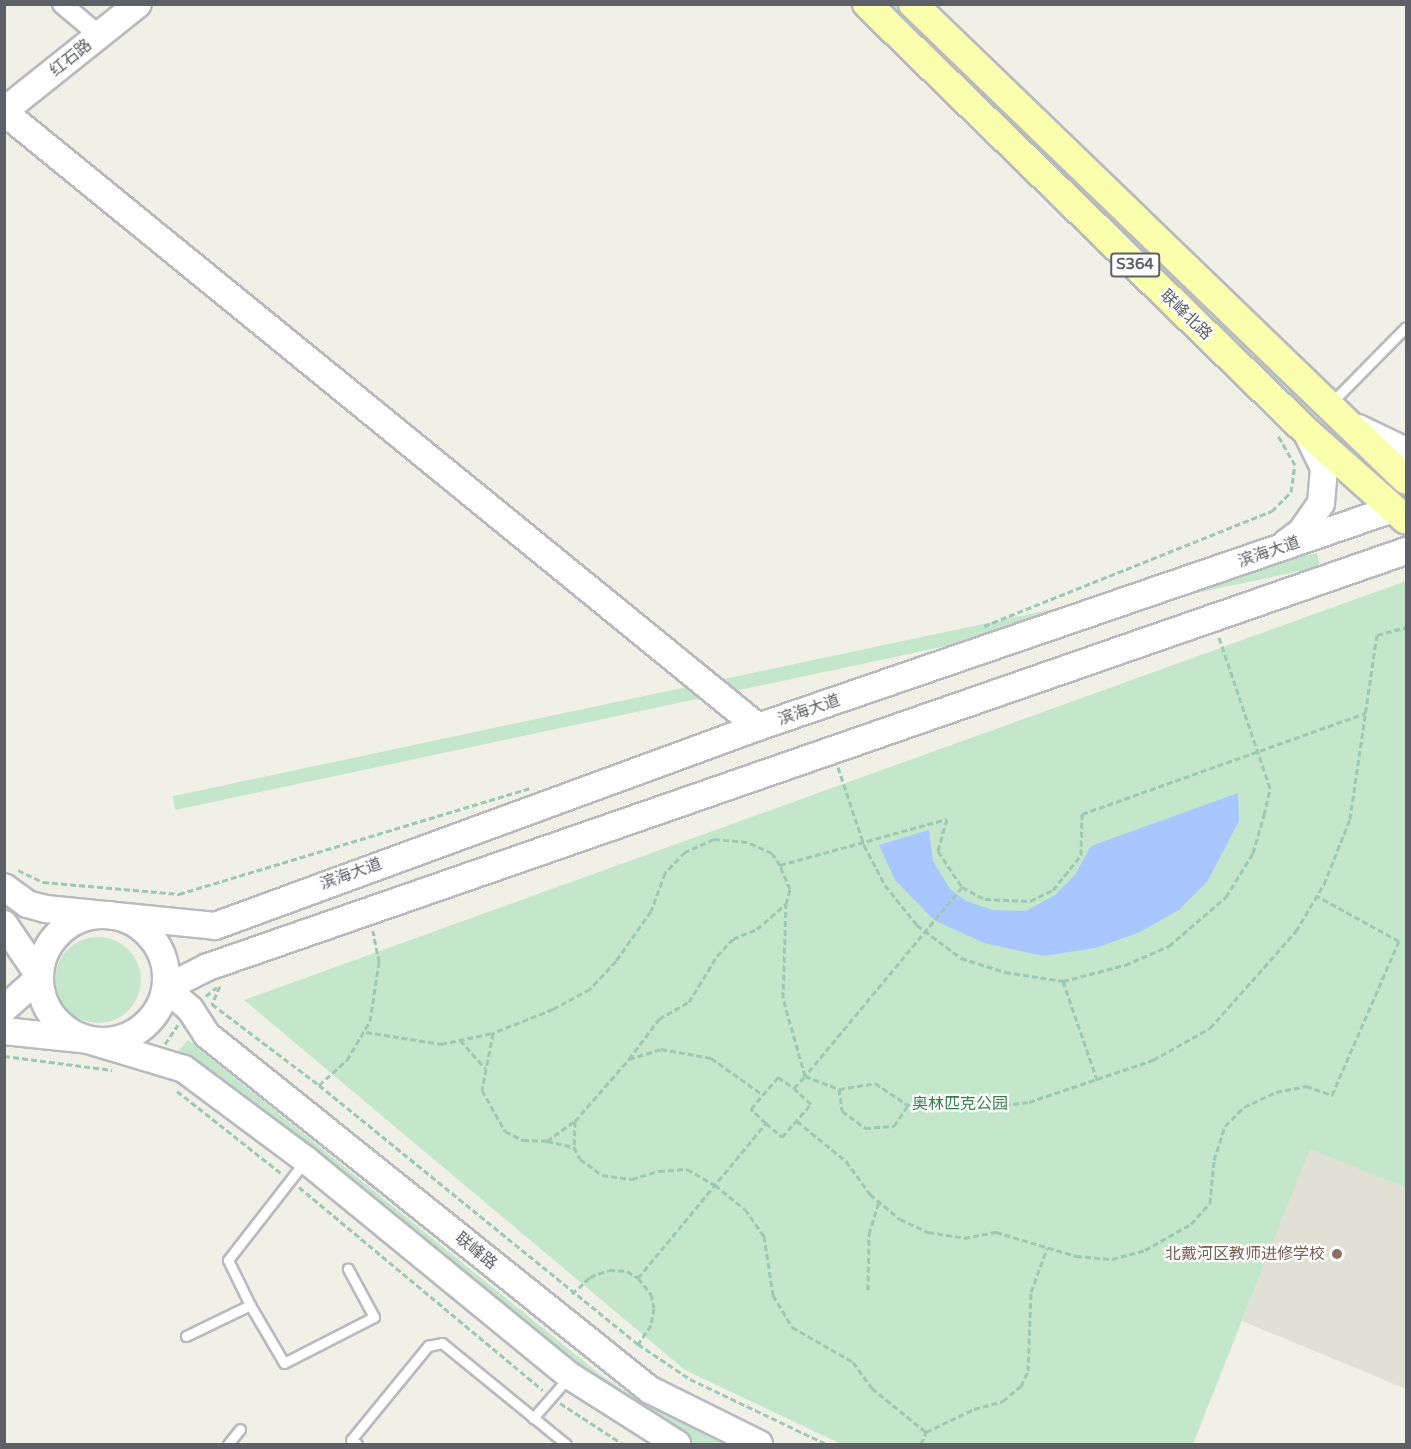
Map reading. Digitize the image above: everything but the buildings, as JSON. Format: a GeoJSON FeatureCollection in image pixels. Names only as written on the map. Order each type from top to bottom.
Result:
{"type":"FeatureCollection","features":[{"type":"Feature","properties":{"kind":"main road","name":"红石路"},"geometry":{"type":"LineString","coordinates":[[4,112],[138,4]]}},
{"type":"Feature","properties":{"kind":"main road","name":"联峰北路"},"geometry":{"type":"LineString","coordinates":[[867,4],[1307,432],[1401,511]]}},
{"type":"Feature","properties":{"kind":"main road","name":"联峰北路"},"geometry":{"type":"LineString","coordinates":[[913,4],[1407,480]]}},
{"type":"Feature","properties":{"kind":"main road"},"geometry":{"type":"LineString","coordinates":[[4,112],[758,727]]}},
{"type":"Feature","properties":{"kind":"main road"},"geometry":{"type":"LineString","coordinates":[[1328,406],[1365,432],[1407,451]]}},
{"type":"Feature","properties":{"kind":"main road"},"geometry":{"type":"LineString","coordinates":[[1278,549],[1301,532],[1321,503],[1324,468],[1307,432]]}},
{"type":"Feature","properties":{"kind":"main road","name":"滨海大道"},"geometry":{"type":"LineString","coordinates":[[107,915],[215,926],[758,727],[1278,549],[1401,511]]}},
{"type":"Feature","properties":{"kind":"main road"},"geometry":{"type":"LineString","coordinates":[[166,988],[208,967],[231,972],[1407,552]]}},
{"type":"Feature","properties":{"kind":"main road"},"geometry":{"type":"LineString","coordinates":[[4,1031],[109,1042],[138,1030],[160,1008],[166,988],[166,967],[158,947],[145,931],[127,920],[107,915],[46,909],[27,904],[6,877]]}},
{"type":"Feature","properties":{"kind":"main road"},"geometry":{"type":"LineString","coordinates":[[107,915],[87,917],[68,926],[53,939],[43,957],[40,977],[43,998],[53,1017],[68,1031],[152,1061],[306,1160],[570,1376],[677,1444]]}},
{"type":"Feature","properties":{"kind":"main road"},"geometry":{"type":"LineString","coordinates":[[12,934],[40,977]]}},
{"type":"Feature","properties":{"kind":"main road"},"geometry":{"type":"LineString","coordinates":[[4,1008],[40,977]]}},
{"type":"Feature","properties":{"kind":"main road","name":"联峰路"},"geometry":{"type":"LineString","coordinates":[[166,988],[190,1009],[207,1035],[650,1390],[759,1444]]}},
{"type":"Feature","properties":{"kind":"street"},"geometry":{"type":"LineString","coordinates":[[62,4],[99,35]]}},
{"type":"Feature","properties":{"kind":"lane"},"geometry":{"type":"LineString","coordinates":[[1328,406],[1407,327]]}},
{"type":"Feature","properties":{"kind":"lane"},"geometry":{"type":"LineString","coordinates":[[306,1160],[228,1260],[250,1305],[284,1363],[374,1317],[348,1269]]}},
{"type":"Feature","properties":{"kind":"lane"},"geometry":{"type":"LineString","coordinates":[[186,1336],[250,1305]]}},
{"type":"Feature","properties":{"kind":"lane"},"geometry":{"type":"LineString","coordinates":[[357,1444],[351,1440],[428,1346],[442,1343],[566,1444]]}},
{"type":"Feature","properties":{"kind":"lane"},"geometry":{"type":"LineString","coordinates":[[533,1418],[570,1376]]}},
{"type":"Feature","properties":{"kind":"lane"},"geometry":{"type":"LineString","coordinates":[[228,1444],[240,1429]]}},
{"type":"Feature","properties":{"kind":"path"},"geometry":{"type":"LineString","coordinates":[[983,627],[1272,511],[1291,492],[1295,465],[1276,430]]}},
{"type":"Feature","properties":{"kind":"path"},"geometry":{"type":"LineString","coordinates":[[805,1076],[839,1089],[875,1083],[908,1105],[968,1110],[1029,1102],[1097,1080],[1153,1060],[1210,1028],[1296,931],[1317,896],[1350,819],[1377,635],[1407,627]]}},
{"type":"Feature","properties":{"kind":"path"},"geometry":{"type":"LineString","coordinates":[[837,765],[864,845],[885,885],[925,931],[961,958],[1005,972],[1063,981],[1125,965],[1169,946],[1226,897],[1253,853],[1264,815],[1269,788],[1217,632]]}},
{"type":"Feature","properties":{"kind":"path"},"geometry":{"type":"LineString","coordinates":[[780,865],[864,845],[947,819],[938,850],[962,887],[985,899],[1030,902],[1053,890],[1081,855],[1082,814],[1366,713]]}},
{"type":"Feature","properties":{"kind":"path"},"geometry":{"type":"LineString","coordinates":[[826,769],[848,762]]}},
{"type":"Feature","properties":{"kind":"path"},"geometry":{"type":"LineString","coordinates":[[6,877],[179,894],[533,787]]}},
{"type":"Feature","properties":{"kind":"path"},"geometry":{"type":"LineString","coordinates":[[366,1032],[408,1041],[441,1044],[493,1033],[553,1009],[590,989],[616,961],[651,911],[665,873],[685,852],[714,839],[747,842],[772,853],[790,889],[786,904],[783,998],[805,1076]]}},
{"type":"Feature","properties":{"kind":"path"},"geometry":{"type":"LineString","coordinates":[[794,1088],[962,887]]}},
{"type":"Feature","properties":{"kind":"path"},"geometry":{"type":"LineString","coordinates":[[797,1121],[846,1161],[879,1201],[900,1219],[928,1232],[964,1238],[996,1233],[1076,1256],[1112,1259],[1170,1239],[1191,1224],[1210,1203],[1214,1160],[1225,1126],[1244,1107],[1276,1092],[1306,1086],[1332,1095],[1399,941],[1317,896]]}},
{"type":"Feature","properties":{"kind":"path"},"geometry":{"type":"LineString","coordinates":[[547,1141],[575,1121],[629,1059],[659,1019],[689,1002],[717,956],[733,939],[757,929],[786,904]]}},
{"type":"Feature","properties":{"kind":"path"},"geometry":{"type":"LineString","coordinates":[[361,933],[383,925]]}},
{"type":"Feature","properties":{"kind":"path"},"geometry":{"type":"LineString","coordinates":[[319,1085],[347,1060],[366,1032],[378,981],[379,962],[372,929]]}},
{"type":"Feature","properties":{"kind":"path"},"geometry":{"type":"LineString","coordinates":[[152,1061],[190,1009],[218,987],[231,972]]}},
{"type":"Feature","properties":{"kind":"path"},"geometry":{"type":"LineString","coordinates":[[1063,981],[1097,1080]]}},
{"type":"Feature","properties":{"kind":"path"},"geometry":{"type":"LineString","coordinates":[[218,987],[212,1004],[319,1085],[572,1294],[638,1344],[690,1379],[826,1444]]}},
{"type":"Feature","properties":{"kind":"path"},"geometry":{"type":"LineString","coordinates":[[493,1033],[484,1068],[482,1090],[505,1131],[523,1140],[547,1141],[574,1147]]}},
{"type":"Feature","properties":{"kind":"path"},"geometry":{"type":"LineString","coordinates":[[460,1040],[484,1068]]}},
{"type":"Feature","properties":{"kind":"path"},"geometry":{"type":"LineString","coordinates":[[629,1059],[661,1049],[711,1058],[763,1095]]}},
{"type":"Feature","properties":{"kind":"path"},"geometry":{"type":"LineString","coordinates":[[4,1056],[114,1070]]}},
{"type":"Feature","properties":{"kind":"path"},"geometry":{"type":"LineString","coordinates":[[176,1077],[290,1180],[552,1397],[623,1444]]}},
{"type":"Feature","properties":{"kind":"path"},"geometry":{"type":"LineString","coordinates":[[778,1077],[811,1104],[782,1137],[751,1109],[763,1095],[778,1077]]}},
{"type":"Feature","properties":{"kind":"path"},"geometry":{"type":"LineString","coordinates":[[839,1089],[842,1111],[865,1128],[894,1126],[908,1105]]}},
{"type":"Feature","properties":{"kind":"path"},"geometry":{"type":"LineString","coordinates":[[575,1121],[574,1147],[580,1159],[602,1175],[632,1179],[659,1171],[687,1169],[715,1185],[745,1209],[764,1236],[773,1295],[792,1327],[853,1362],[872,1388],[926,1432]]}},
{"type":"Feature","properties":{"kind":"path"},"geometry":{"type":"LineString","coordinates":[[638,1278],[766,1123]]}},
{"type":"Feature","properties":{"kind":"path"},"geometry":{"type":"LineString","coordinates":[[868,1290],[869,1234],[879,1201]]}},
{"type":"Feature","properties":{"kind":"path"},"geometry":{"type":"LineString","coordinates":[[921,1444],[926,1432],[974,1409],[1003,1401],[1021,1386],[1028,1371],[1031,1292],[1047,1248]]}},
{"type":"Feature","properties":{"kind":"path"},"geometry":{"type":"LineString","coordinates":[[572,1294],[590,1277],[609,1270],[627,1271],[638,1278],[651,1294],[654,1308],[651,1325],[638,1344]]}},
{"type":"Feature","properties":{"kind":"shaded area","name":"北戴河区教师进修学校"},"geometry":{"type":"Polygon","coordinates":[[[1310,1148],[1406,1188],[1406,1389],[1242,1321],[1310,1148]]]}},
{"type":"Feature","properties":{"kind":"green space"},"geometry":{"type":"Polygon","coordinates":[[[881,5],[901,5],[1367,460],[1361,465],[881,5]]]}},
{"type":"Feature","properties":{"kind":"green space"},"geometry":{"type":"Polygon","coordinates":[[[1317,553],[1320,567],[175,810],[173,796],[1317,553]]]}},
{"type":"Feature","properties":{"kind":"green space","name":"奥林匹克公园"},"geometry":{"type":"Polygon","coordinates":[[[1406,581],[1406,1188],[1310,1149],[1193,1444],[841,1444],[685,1370],[244,1000],[1406,581]]]}},
{"type":"Feature","properties":{"kind":"green space"},"geometry":{"type":"Polygon","coordinates":[[[90,937],[106,937],[129,949],[138,963],[141,980],[138,997],[129,1011],[106,1023],[90,1023],[74,1016],[62,1004],[55,988],[55,972],[62,956],[74,944],[90,937]]]}},
{"type":"Feature","properties":{"kind":"green space"},"geometry":{"type":"Polygon","coordinates":[[[188,1040],[598,1373],[641,1402],[723,1444],[695,1444],[639,1414],[596,1384],[323,1162],[177,1053],[188,1040]]]}},
{"type":"Feature","properties":{"kind":"water"},"geometry":{"type":"Polygon","coordinates":[[[1238,793],[1239,821],[1207,882],[1179,910],[1138,933],[1095,948],[1043,956],[984,943],[934,920],[895,880],[879,845],[929,830],[933,861],[950,889],[966,901],[993,910],[1026,911],[1055,895],[1075,875],[1091,846],[1238,793]]]}},
{"type":"Feature","properties":{"kind":"place","name":"北戴河区教师进修学校"},"geometry":{"type":"Point","coordinates":[1337,1254]}}]}
